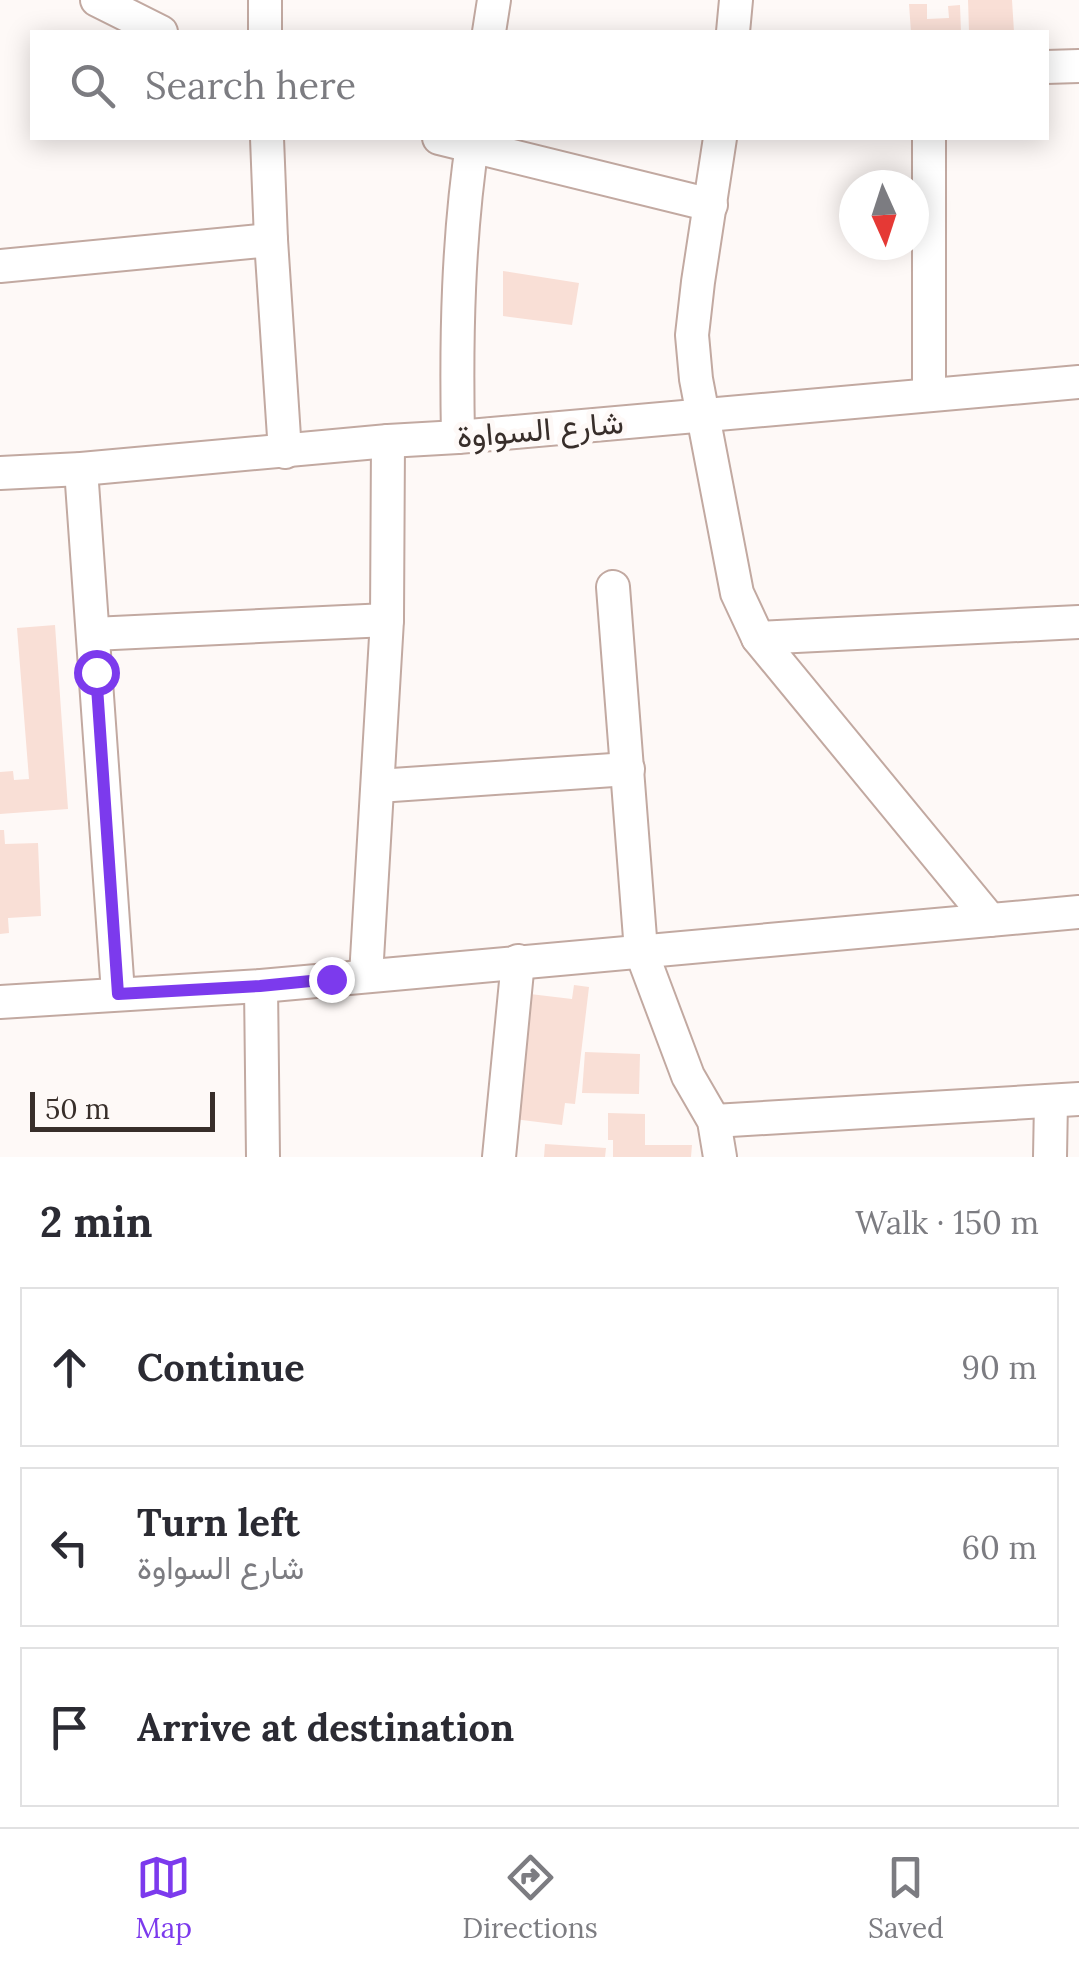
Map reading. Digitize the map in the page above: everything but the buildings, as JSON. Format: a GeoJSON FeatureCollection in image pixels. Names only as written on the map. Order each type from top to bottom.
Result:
{"type":"FeatureCollection","features":[{"type":"Feature","properties":{"kind":"street"},"geometry":{"type":"LineString","coordinates":[[97,0],[157,30]]}},
{"type":"Feature","properties":{"kind":"street"},"geometry":{"type":"LineString","coordinates":[[265,0],[265,30]]}},
{"type":"Feature","properties":{"kind":"street"},"geometry":{"type":"LineString","coordinates":[[489,30],[494,0]]}},
{"type":"Feature","properties":{"kind":"street"},"geometry":{"type":"LineString","coordinates":[[733,30],[736,0]]}},
{"type":"Feature","properties":{"kind":"street"},"geometry":{"type":"LineString","coordinates":[[1049,67],[1079,66]]}},
{"type":"Feature","properties":{"kind":"street"},"geometry":{"type":"LineString","coordinates":[[268,140],[285,452]]}},
{"type":"Feature","properties":{"kind":"street"},"geometry":{"type":"LineString","coordinates":[[720,140],[692,334],[696,379],[737,593],[758,638],[990,920]]}},
{"type":"Feature","properties":{"kind":"street"},"geometry":{"type":"LineString","coordinates":[[929,140],[929,395]]}},
{"type":"Feature","properties":{"kind":"street"},"geometry":{"type":"LineString","coordinates":[[458,437],[458,288],[472,142],[711,204]]}},
{"type":"Feature","properties":{"kind":"street"},"geometry":{"type":"LineString","coordinates":[[0,266],[271,240]]}},
{"type":"Feature","properties":{"kind":"street","name":"شارع السواوة"},"geometry":{"type":"LineString","coordinates":[[0,473],[285,452],[1079,382]]}},
{"type":"Feature","properties":{"kind":"street"},"geometry":{"type":"LineString","coordinates":[[366,976],[388,620],[388,441]]}},
{"type":"Feature","properties":{"kind":"street"},"geometry":{"type":"LineString","coordinates":[[81,469],[118,994]]}},
{"type":"Feature","properties":{"kind":"street"},"geometry":{"type":"LineString","coordinates":[[613,586],[641,950],[688,1076],[714,1121],[720,1157]]}},
{"type":"Feature","properties":{"kind":"street"},"geometry":{"type":"LineString","coordinates":[[93,634],[388,620]]}},
{"type":"Feature","properties":{"kind":"street"},"geometry":{"type":"LineString","coordinates":[[758,638],[1079,622]]}},
{"type":"Feature","properties":{"kind":"street"},"geometry":{"type":"LineString","coordinates":[[378,786],[628,769]]}},
{"type":"Feature","properties":{"kind":"street"},"geometry":{"type":"LineString","coordinates":[[0,1002],[260,986],[1079,912]]}},
{"type":"Feature","properties":{"kind":"street"},"geometry":{"type":"LineString","coordinates":[[499,1157],[518,961]]}},
{"type":"Feature","properties":{"kind":"street"},"geometry":{"type":"LineString","coordinates":[[260,986],[263,1157]]}},
{"type":"Feature","properties":{"kind":"street"},"geometry":{"type":"LineString","coordinates":[[714,1121],[1065,1100],[1050,1157]]}},
{"type":"Feature","properties":{"kind":"route"},"geometry":{"type":"LineString","coordinates":[[96,672],[118,994],[331,979]]}}]}
